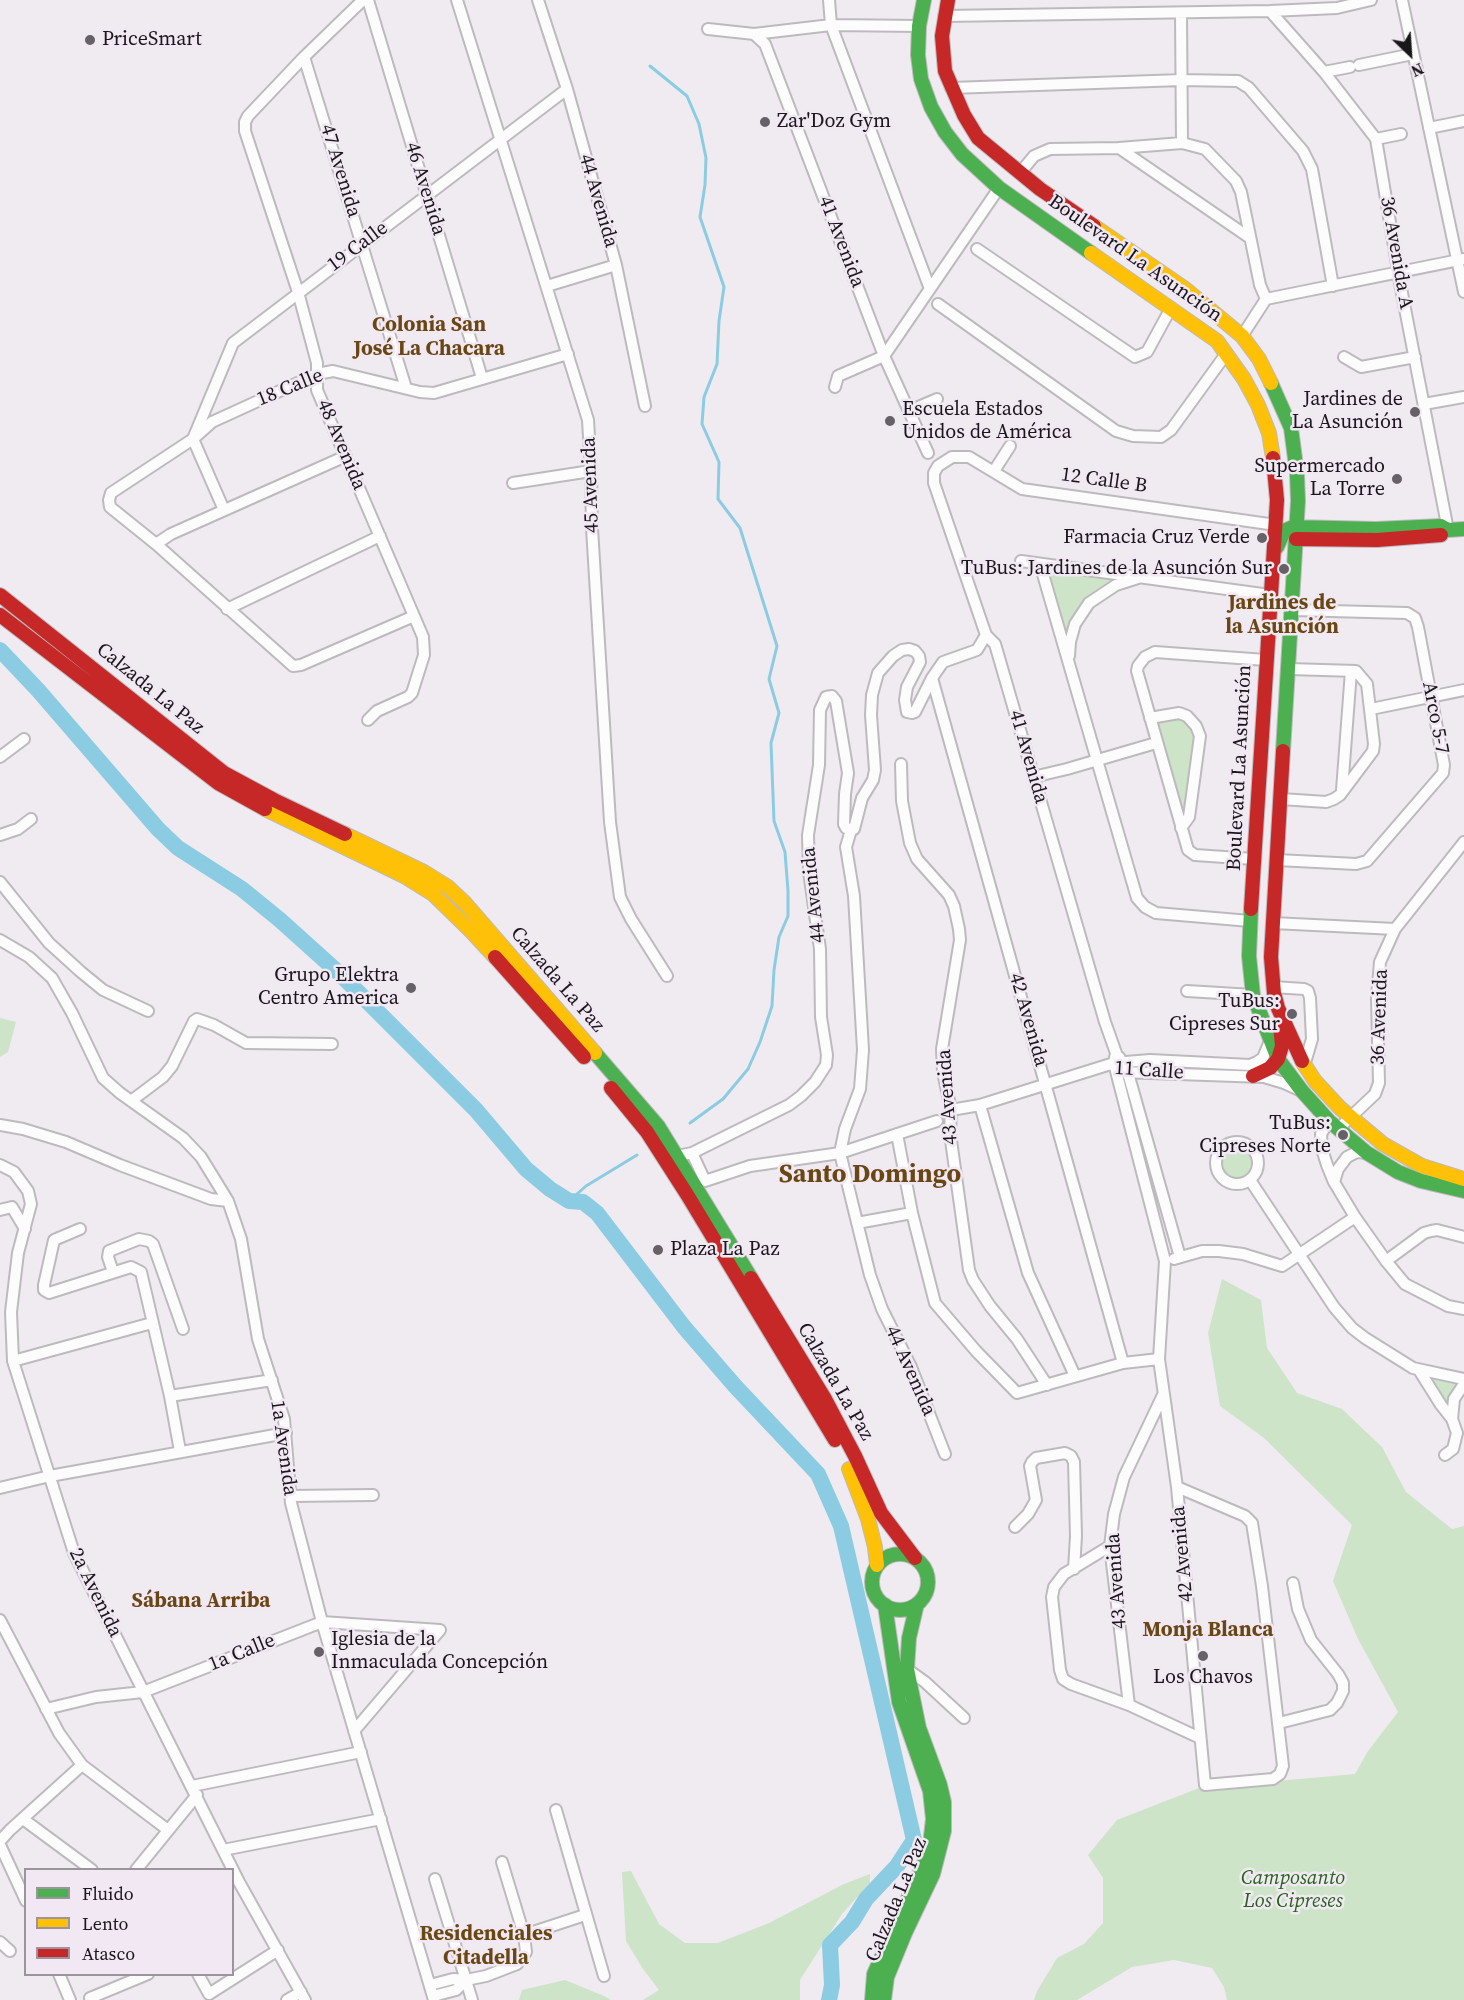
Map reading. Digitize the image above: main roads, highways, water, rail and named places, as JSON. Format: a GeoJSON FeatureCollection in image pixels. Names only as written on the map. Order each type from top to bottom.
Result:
{"type":"FeatureCollection","features":[{"type":"Feature","properties":{"kind":"main road","name":"Boulevard La Asunción"},"geometry":{"type":"LineString","coordinates":[[924,0],[919,26],[918,54],[921,79],[931,107],[945,132],[962,154],[999,188],[1217,341],[1244,378],[1258,405],[1269,433],[1276,474],[1276,525],[1250,921],[1253,994],[1278,1059],[1302,1091],[1334,1125],[1367,1153],[1398,1172],[1421,1181],[1464,1191]]}},
{"type":"Feature","properties":{"kind":"main road","name":"Boulevard La Asunción"},"geometry":{"type":"LineString","coordinates":[[948,0],[944,16],[942,54],[951,88],[978,138],[1040,189],[1184,288],[1242,336],[1265,370],[1279,398],[1291,428],[1298,474],[1271,957],[1273,987],[1278,1008],[1304,1066],[1328,1095],[1383,1144],[1422,1166],[1464,1179]]}},
{"type":"Feature","properties":{"kind":"main road"},"geometry":{"type":"LineString","coordinates":[[918,54],[942,54]]}},
{"type":"Feature","properties":{"kind":"main road"},"geometry":{"type":"LineString","coordinates":[[1028,207],[1040,189]]}},
{"type":"Feature","properties":{"kind":"main road"},"geometry":{"type":"LineString","coordinates":[[1132,283],[1147,262]]}},
{"type":"Feature","properties":{"kind":"main road"},"geometry":{"type":"LineString","coordinates":[[1210,336],[1222,319]]}},
{"type":"Feature","properties":{"kind":"main road"},"geometry":{"type":"LineString","coordinates":[[1274,556],[1284,531],[1290,528],[1296,533],[1377,540],[1442,535],[1448,530],[1464,529]]}},
{"type":"Feature","properties":{"kind":"main road","name":"Calzada La Paz"},"geometry":{"type":"LineString","coordinates":[[0,596],[209,762],[237,781],[424,872],[448,887],[464,902],[658,1126],[825,1399],[881,1513],[915,1558]]}},
{"type":"Feature","properties":{"kind":"main road","name":"Calzada La Paz"},"geometry":{"type":"LineString","coordinates":[[0,615],[211,779],[259,806],[419,884],[433,894],[471,931],[647,1132],[838,1445],[868,1519],[878,1565]]}},
{"type":"Feature","properties":{"kind":"main road"},"geometry":{"type":"LineString","coordinates":[[1267,638],[1290,640]]}},
{"type":"Feature","properties":{"kind":"main road"},"geometry":{"type":"LineString","coordinates":[[1259,765],[1282,766]]}},
{"type":"Feature","properties":{"kind":"main road"},"geometry":{"type":"LineString","coordinates":[[1252,895],[1275,896]]}},
{"type":"Feature","properties":{"kind":"main road"},"geometry":{"type":"LineString","coordinates":[[1253,1076],[1270,1068],[1278,1059],[1282,1040],[1278,1008]]}},
{"type":"Feature","properties":{"kind":"main road"},"geometry":{"type":"LineString","coordinates":[[1398,1172],[1422,1166]]}},
{"type":"Feature","properties":{"kind":"main road"},"geometry":{"type":"LineString","coordinates":[[896,1554],[915,1558],[921,1563],[928,1578],[926,1594],[917,1604],[901,1609],[885,1605],[879,1600],[873,1586],[873,1578],[878,1565],[884,1559],[896,1554]]}},
{"type":"Feature","properties":{"kind":"main road","name":"Calzada La Paz"},"geometry":{"type":"LineString","coordinates":[[884,2000],[887,1977],[901,1941],[933,1874],[944,1832],[944,1802],[919,1728],[907,1669],[909,1638],[917,1604]]}},
{"type":"Feature","properties":{"kind":"main road","name":"Calzada La Paz"},"geometry":{"type":"LineString","coordinates":[[872,2000],[874,1974],[923,1865],[930,1845],[933,1819],[930,1791],[899,1702],[885,1605]]}},
{"type":"Feature","properties":{"kind":"waterway"},"geometry":{"type":"LineString","coordinates":[[650,66],[687,96],[699,124],[706,158],[700,217],[724,287],[719,321],[717,364],[704,397],[702,424],[719,462],[718,499],[740,528],[777,646],[769,679],[779,713],[771,743],[774,821],[785,852],[788,891],[788,916],[779,937],[772,1006],[760,1042],[748,1069],[723,1099],[690,1123]]}},
{"type":"Feature","properties":{"kind":"waterway"},"geometry":{"type":"LineString","coordinates":[[0,650],[38,690],[158,829],[178,848],[242,889],[340,974],[476,1110],[526,1169],[569,1201],[583,1202],[597,1213],[684,1327],[735,1386],[818,1474],[841,1526],[914,1840],[897,1866],[866,1899],[852,1922],[830,1945],[832,1985],[829,2000]]}},
{"type":"Feature","properties":{"kind":"waterway"},"geometry":{"type":"LineString","coordinates":[[569,1201],[586,1186],[637,1155]]}},
{"type":"Feature","properties":{"kind":"place","name":"PriceSmart"},"geometry":{"type":"Point","coordinates":[90,40]}},
{"type":"Feature","properties":{"kind":"place","name":"Zar'Doz Gym"},"geometry":{"type":"Point","coordinates":[765,122]}},
{"type":"Feature","properties":{"kind":"place","name":"Jardines de La Asunción"},"geometry":{"type":"Point","coordinates":[1415,412]}},
{"type":"Feature","properties":{"kind":"place","name":"Escuela Estados Unidos de América"},"geometry":{"type":"Point","coordinates":[890,421]}},
{"type":"Feature","properties":{"kind":"place","name":"Supermercado La Torre"},"geometry":{"type":"Point","coordinates":[1397,479]}},
{"type":"Feature","properties":{"kind":"place","name":"Farmacia Cruz Verde"},"geometry":{"type":"Point","coordinates":[1262,538]}},
{"type":"Feature","properties":{"kind":"place","name":"TuBus: Jardines de la Asunción Sur"},"geometry":{"type":"Point","coordinates":[1284,569]}},
{"type":"Feature","properties":{"kind":"place","name":"Grupo Elektra Centro America"},"geometry":{"type":"Point","coordinates":[411,988]}},
{"type":"Feature","properties":{"kind":"place","name":"TuBus: Cipreses Sur"},"geometry":{"type":"Point","coordinates":[1292,1014]}},
{"type":"Feature","properties":{"kind":"place","name":"TuBus: Cipreses Norte"},"geometry":{"type":"Point","coordinates":[1343,1135]}},
{"type":"Feature","properties":{"kind":"place","name":"Plaza La Paz"},"geometry":{"type":"Point","coordinates":[658,1250]}},
{"type":"Feature","properties":{"kind":"place","name":"Iglesia de la Inmaculada Concepción"},"geometry":{"type":"Point","coordinates":[319,1652]}},
{"type":"Feature","properties":{"kind":"place","name":"Los Chavos"},"geometry":{"type":"Point","coordinates":[1203,1656]}},
{"type":"Feature","properties":{"kind":"district","name":"Colonia San José La Chacara"},"geometry":{"type":"Point","coordinates":[429,338]}},
{"type":"Feature","properties":{"kind":"district","name":"Jardines de la Asunción"},"geometry":{"type":"Point","coordinates":[1282,616]}},
{"type":"Feature","properties":{"kind":"district","name":"Santo Domingo"},"geometry":{"type":"Point","coordinates":[870,1175]}},
{"type":"Feature","properties":{"kind":"district","name":"Sábana Arriba"},"geometry":{"type":"Point","coordinates":[201,1602]}},
{"type":"Feature","properties":{"kind":"district","name":"Monja Blanca"},"geometry":{"type":"Point","coordinates":[1208,1631]}},
{"type":"Feature","properties":{"kind":"district","name":"Residenciales Citadella"},"geometry":{"type":"Point","coordinates":[486,1947]}},
{"type":"Feature","properties":{"kind":"park label","name":"Camposanto Los Cipreses"},"geometry":{"type":"Point","coordinates":[1293,1890]}}]}
